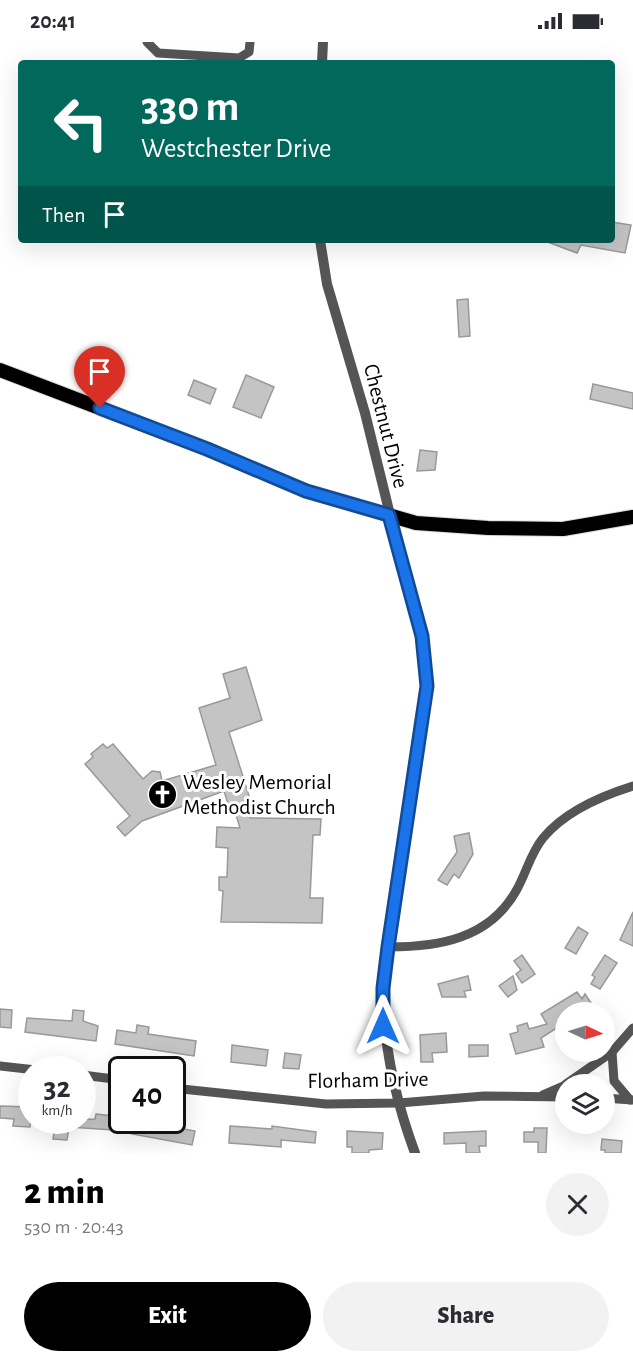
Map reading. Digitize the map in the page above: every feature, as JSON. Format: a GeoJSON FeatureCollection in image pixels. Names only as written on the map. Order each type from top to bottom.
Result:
{"type":"FeatureCollection","features":[{"type":"Feature","properties":{"kind":"main road"},"geometry":{"type":"LineString","coordinates":[[0,370],[207,449],[306,491],[416,523],[553,528],[633,517]]}},
{"type":"Feature","properties":{"kind":"street"},"geometry":{"type":"LineString","coordinates":[[147,42],[158,53],[238,58],[249,52],[250,42]]}},
{"type":"Feature","properties":{"kind":"street"},"geometry":{"type":"LineString","coordinates":[[322,60],[323,42]]}},
{"type":"Feature","properties":{"kind":"street","name":"Chestnut Drive"},"geometry":{"type":"LineString","coordinates":[[320,243],[327,284],[365,412],[389,515],[422,636],[427,686],[383,988],[383,1026],[388,1059],[415,1153]]}},
{"type":"Feature","properties":{"kind":"street"},"geometry":{"type":"LineString","coordinates":[[388,947],[442,944],[466,936],[485,925],[514,895],[532,854],[557,823],[574,811],[633,786]]}},
{"type":"Feature","properties":{"kind":"street"},"geometry":{"type":"LineString","coordinates":[[615,1049],[633,1028]]}},
{"type":"Feature","properties":{"kind":"street"},"geometry":{"type":"LineString","coordinates":[[581,1074],[598,1062]]}},
{"type":"Feature","properties":{"kind":"street"},"geometry":{"type":"LineString","coordinates":[[613,1062],[614,1081],[631,1100]]}},
{"type":"Feature","properties":{"kind":"street"},"geometry":{"type":"LineString","coordinates":[[0,1066],[18,1068]]}},
{"type":"Feature","properties":{"kind":"street","name":"Florham Drive"},"geometry":{"type":"LineString","coordinates":[[186,1089],[326,1104],[399,1103],[484,1096],[555,1097]]}},
{"type":"Feature","properties":{"kind":"street"},"geometry":{"type":"LineString","coordinates":[[541,1096],[555,1090]]}},
{"type":"Feature","properties":{"kind":"street"},"geometry":{"type":"LineString","coordinates":[[615,1099],[631,1100]]}},
{"type":"Feature","properties":{"kind":"building"},"geometry":{"type":"Polygon","coordinates":[[[615,222],[631,225],[625,253],[581,245],[577,253],[550,243],[615,243],[615,222]]]}},
{"type":"Feature","properties":{"kind":"building"},"geometry":{"type":"Polygon","coordinates":[[[468,299],[470,336],[459,337],[457,300],[468,299]]]}},
{"type":"Feature","properties":{"kind":"building"},"geometry":{"type":"Polygon","coordinates":[[[246,375],[274,387],[261,418],[233,407],[246,375]]]}},
{"type":"Feature","properties":{"kind":"building"},"geometry":{"type":"Polygon","coordinates":[[[194,380],[216,389],[210,404],[188,395],[194,380]]]}},
{"type":"Feature","properties":{"kind":"building"},"geometry":{"type":"Polygon","coordinates":[[[593,384],[633,393],[633,409],[590,399],[593,384]]]}},
{"type":"Feature","properties":{"kind":"building"},"geometry":{"type":"Polygon","coordinates":[[[420,450],[437,452],[435,470],[417,471],[420,450]]]}},
{"type":"Feature","properties":{"kind":"building","name":"Wesley Memorial Methodist Church"},"geometry":{"type":"Polygon","coordinates":[[[246,667],[262,720],[229,732],[250,799],[244,801],[250,818],[321,819],[320,835],[313,835],[310,898],[323,898],[322,923],[221,922],[223,891],[219,890],[219,877],[227,877],[228,848],[216,847],[217,827],[240,828],[232,802],[228,804],[224,791],[142,821],[125,836],[117,827],[130,816],[85,764],[93,757],[91,754],[103,744],[107,748],[113,744],[143,779],[152,771],[160,772],[162,781],[216,765],[199,708],[230,698],[223,674],[246,667]]]}},
{"type":"Feature","properties":{"kind":"building"},"geometry":{"type":"Polygon","coordinates":[[[469,833],[473,854],[459,878],[454,874],[447,885],[438,880],[457,852],[454,836],[469,833]]]}},
{"type":"Feature","properties":{"kind":"building"},"geometry":{"type":"Polygon","coordinates":[[[633,912],[633,946],[620,940],[633,912]]]}},
{"type":"Feature","properties":{"kind":"building"},"geometry":{"type":"Polygon","coordinates":[[[578,927],[588,933],[576,954],[565,948],[578,927]]]}},
{"type":"Feature","properties":{"kind":"building"},"geometry":{"type":"Polygon","coordinates":[[[522,955],[535,974],[522,983],[516,974],[521,970],[514,961],[522,955]]]}},
{"type":"Feature","properties":{"kind":"building"},"geometry":{"type":"Polygon","coordinates":[[[605,955],[617,963],[600,989],[591,984],[595,977],[592,975],[605,955]]]}},
{"type":"Feature","properties":{"kind":"building"},"geometry":{"type":"Polygon","coordinates":[[[468,976],[471,990],[464,991],[466,997],[442,997],[438,984],[468,976]]]}},
{"type":"Feature","properties":{"kind":"building"},"geometry":{"type":"Polygon","coordinates":[[[513,976],[517,990],[508,997],[499,986],[513,976]]]}},
{"type":"Feature","properties":{"kind":"building"},"geometry":{"type":"Polygon","coordinates":[[[577,992],[582,999],[585,994],[590,1002],[561,1002],[577,992]]]}},
{"type":"Feature","properties":{"kind":"building"},"geometry":{"type":"Polygon","coordinates":[[[555,1005],[555,1029],[541,1038],[544,1047],[516,1054],[510,1034],[518,1032],[517,1026],[527,1023],[529,1029],[547,1024],[541,1014],[555,1005]]]}},
{"type":"Feature","properties":{"kind":"building"},"geometry":{"type":"Polygon","coordinates":[[[0,1009],[12,1010],[11,1028],[0,1027],[0,1009]]]}},
{"type":"Feature","properties":{"kind":"building"},"geometry":{"type":"Polygon","coordinates":[[[73,1010],[84,1011],[83,1021],[98,1026],[96,1041],[25,1032],[27,1018],[72,1021],[73,1010]]]}},
{"type":"Feature","properties":{"kind":"building"},"geometry":{"type":"Polygon","coordinates":[[[137,1025],[149,1027],[148,1034],[196,1041],[194,1056],[115,1044],[117,1030],[136,1033],[137,1025]]]}},
{"type":"Feature","properties":{"kind":"building"},"geometry":{"type":"Polygon","coordinates":[[[446,1033],[447,1052],[432,1053],[433,1062],[421,1062],[420,1035],[446,1033]]]}},
{"type":"Feature","properties":{"kind":"building"},"geometry":{"type":"Polygon","coordinates":[[[232,1045],[268,1050],[266,1066],[231,1062],[232,1045]]]}},
{"type":"Feature","properties":{"kind":"building"},"geometry":{"type":"Polygon","coordinates":[[[469,1045],[488,1045],[488,1056],[469,1057],[469,1045]]]}},
{"type":"Feature","properties":{"kind":"building"},"geometry":{"type":"Polygon","coordinates":[[[285,1053],[301,1055],[299,1069],[283,1068],[285,1053]]]}},
{"type":"Feature","properties":{"kind":"building"},"geometry":{"type":"Polygon","coordinates":[[[0,1106],[18,1107],[18,1126],[13,1126],[14,1119],[0,1118],[0,1106]]]}},
{"type":"Feature","properties":{"kind":"building"},"geometry":{"type":"Polygon","coordinates":[[[96,1114],[108,1115],[108,1130],[96,1129],[96,1114]]]}},
{"type":"Feature","properties":{"kind":"building"},"geometry":{"type":"Polygon","coordinates":[[[230,1126],[272,1129],[272,1126],[316,1132],[315,1143],[281,1140],[281,1147],[229,1143],[230,1126]]]}},
{"type":"Feature","properties":{"kind":"building"},"geometry":{"type":"Polygon","coordinates":[[[534,1128],[547,1128],[546,1153],[538,1153],[538,1142],[524,1142],[524,1132],[534,1132],[534,1128]]]}},
{"type":"Feature","properties":{"kind":"building"},"geometry":{"type":"Polygon","coordinates":[[[186,1129],[195,1131],[192,1145],[132,1134],[186,1134],[186,1129]]]}},
{"type":"Feature","properties":{"kind":"building"},"geometry":{"type":"Polygon","coordinates":[[[347,1131],[383,1133],[382,1149],[369,1150],[369,1153],[352,1153],[352,1147],[347,1147],[347,1131]]]}},
{"type":"Feature","properties":{"kind":"building"},"geometry":{"type":"Polygon","coordinates":[[[486,1131],[486,1146],[479,1146],[480,1153],[466,1153],[466,1143],[444,1144],[444,1133],[486,1131]]]}},
{"type":"Feature","properties":{"kind":"building"},"geometry":{"type":"Polygon","coordinates":[[[54,1134],[68,1134],[67,1140],[53,1139],[54,1134]]]}},
{"type":"Feature","properties":{"kind":"building"},"geometry":{"type":"Polygon","coordinates":[[[602,1139],[622,1141],[621,1153],[605,1153],[605,1150],[601,1150],[602,1139]]]}},
{"type":"Feature","properties":{"kind":"place","name":"Wesley Memorial Methodist Church"},"geometry":{"type":"Point","coordinates":[162,795]}},
{"type":"Feature","properties":{"kind":"route"},"geometry":{"type":"LineString","coordinates":[[100,408],[207,449],[306,491],[389,515],[422,636],[427,686],[388,947],[383,988],[383,1026]]}}]}
